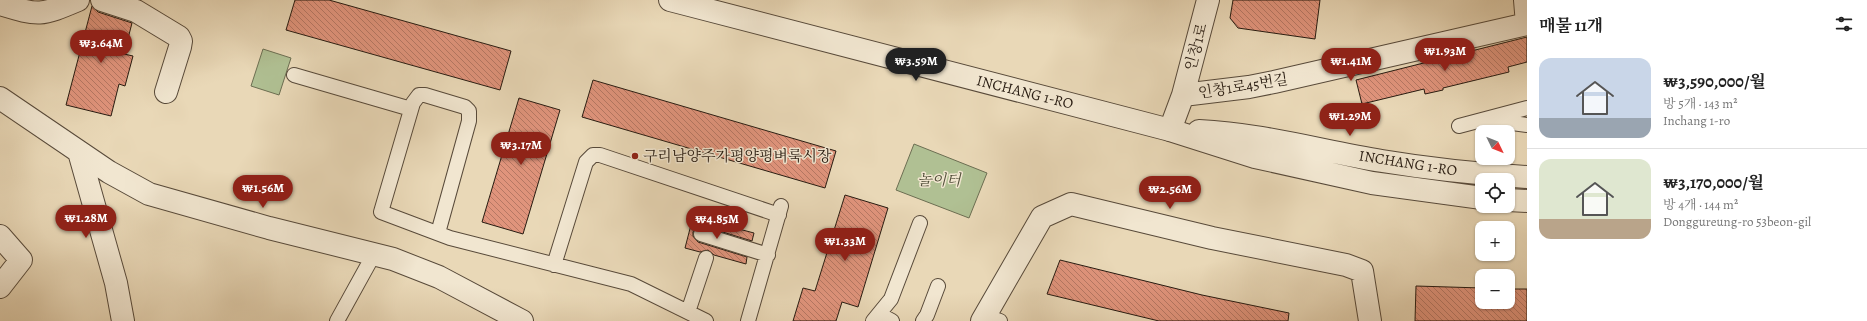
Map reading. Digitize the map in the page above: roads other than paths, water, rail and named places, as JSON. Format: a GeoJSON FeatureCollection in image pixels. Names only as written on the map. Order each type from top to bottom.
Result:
{"type":"FeatureCollection","features":[{"type":"Feature","properties":{"kind":"street"},"geometry":{"type":"LineString","coordinates":[[0,4],[31,14],[40,14],[50,12],[78,0]]}},
{"type":"Feature","properties":{"kind":"street"},"geometry":{"type":"LineString","coordinates":[[102,0],[136,11],[179,37],[180,47],[166,92]]}},
{"type":"Feature","properties":{"kind":"street","name":"INCHANG 1-RO"},"geometry":{"type":"LineString","coordinates":[[670,0],[1170,130],[1255,157],[1372,183],[1475,197]]}},
{"type":"Feature","properties":{"kind":"street","name":"인창1로"},"geometry":{"type":"LineString","coordinates":[[1183,95],[1208,0]]}},
{"type":"Feature","properties":{"kind":"street"},"geometry":{"type":"LineString","coordinates":[[1525,0],[1527,24]]}},
{"type":"Feature","properties":{"kind":"street","name":"인창1로45번길"},"geometry":{"type":"LineString","coordinates":[[1170,130],[1183,95],[1249,87],[1274,82],[1527,24]]}},
{"type":"Feature","properties":{"kind":"street"},"geometry":{"type":"LineString","coordinates":[[0,98],[109,172],[149,194],[269,228],[393,259],[439,277],[522,321]]}},
{"type":"Feature","properties":{"kind":"street","name":"INCHANG 1-RO"},"geometry":{"type":"LineString","coordinates":[[1170,130],[1232,132],[1309,145],[1382,161],[1527,178]]}},
{"type":"Feature","properties":{"kind":"street"},"geometry":{"type":"LineString","coordinates":[[78,152],[116,283],[123,321]]}},
{"type":"Feature","properties":{"kind":"street"},"geometry":{"type":"LineString","coordinates":[[1515,200],[1527,201]]}},
{"type":"Feature","properties":{"kind":"street"},"geometry":{"type":"LineString","coordinates":[[989,320],[1042,217],[1071,204],[1212,238],[1346,265],[1362,271],[1370,321]]}},
{"type":"Feature","properties":{"kind":"street"},"geometry":{"type":"LineString","coordinates":[[0,236],[21,260],[0,287]]}},
{"type":"Feature","properties":{"kind":"lane"},"geometry":{"type":"LineString","coordinates":[[294,75],[411,109]]}},
{"type":"Feature","properties":{"kind":"lane"},"geometry":{"type":"LineString","coordinates":[[438,233],[469,122],[469,111],[465,107],[425,95],[419,95],[411,109],[381,212],[450,238],[631,284],[706,321]]}},
{"type":"Feature","properties":{"kind":"lane"},"geometry":{"type":"LineString","coordinates":[[1459,126],[1527,108]]}},
{"type":"Feature","properties":{"kind":"lane"},"geometry":{"type":"LineString","coordinates":[[1483,120],[1527,125]]}},
{"type":"Feature","properties":{"kind":"lane"},"geometry":{"type":"LineString","coordinates":[[554,265],[586,162],[593,155],[600,155],[780,210],[748,321]]}},
{"type":"Feature","properties":{"kind":"lane"},"geometry":{"type":"LineString","coordinates":[[892,321],[876,318],[891,299],[920,223]]}},
{"type":"Feature","properties":{"kind":"lane"},"geometry":{"type":"LineString","coordinates":[[701,234],[768,255]]}},
{"type":"Feature","properties":{"kind":"lane"},"geometry":{"type":"LineString","coordinates":[[337,321],[374,254]]}},
{"type":"Feature","properties":{"kind":"lane"},"geometry":{"type":"LineString","coordinates":[[688,312],[706,258]]}},
{"type":"Feature","properties":{"kind":"lane"},"geometry":{"type":"LineString","coordinates":[[923,321],[927,315],[938,286]]}},
{"type":"Feature","properties":{"kind":"place","name":"구리남양주가평양평벼룩시장"},"geometry":{"type":"Point","coordinates":[635,156]}},
{"type":"Feature","properties":{"kind":"park label","name":"놀이터"},"geometry":{"type":"Point","coordinates":[939,180]}}]}
